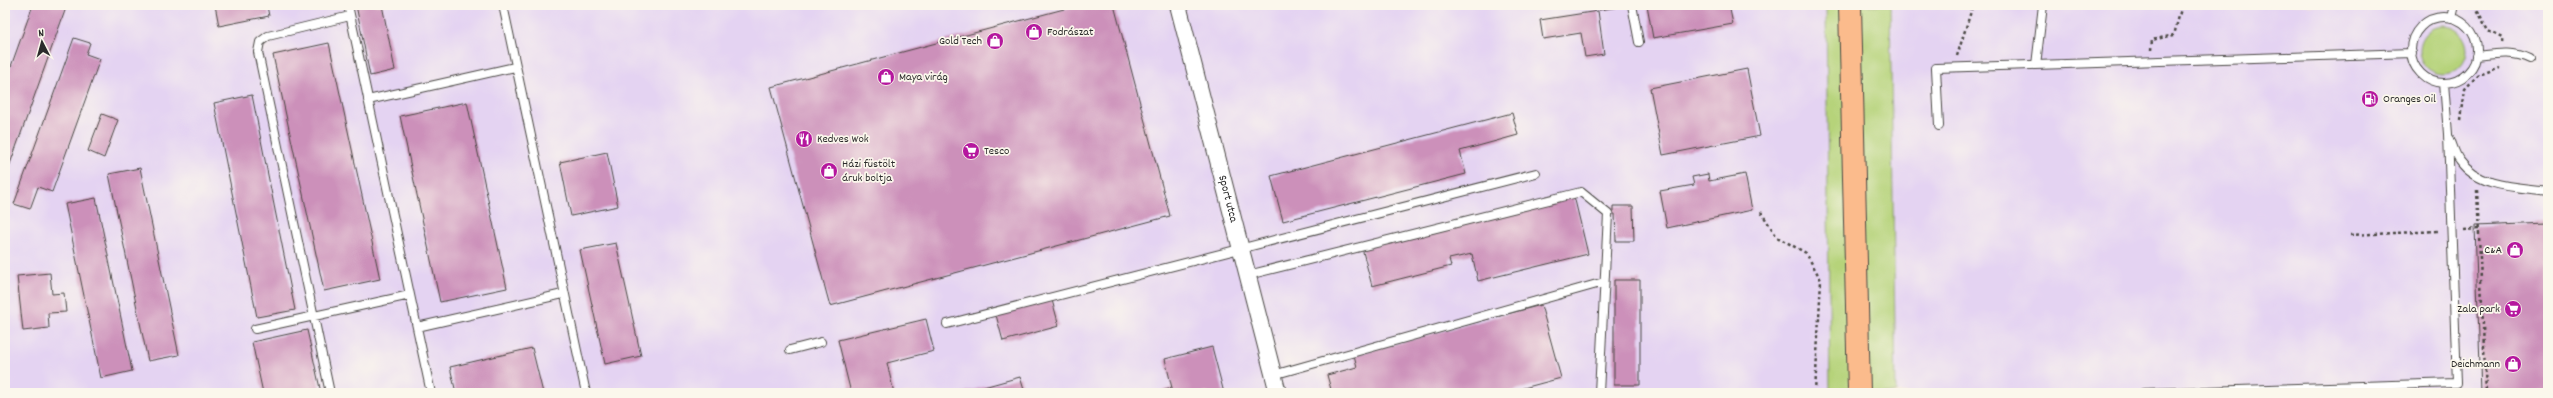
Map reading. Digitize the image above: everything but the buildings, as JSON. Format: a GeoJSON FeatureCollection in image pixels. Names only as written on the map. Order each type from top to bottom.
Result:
{"type":"FeatureCollection","features":[{"type":"Feature","properties":{"kind":"main road"},"geometry":{"type":"LineString","coordinates":[[1850,5],[1859,393]]}},
{"type":"Feature","properties":{"kind":"street","name":"Sport utca"},"geometry":{"type":"LineString","coordinates":[[1178,5],[1278,393]]}},
{"type":"Feature","properties":{"kind":"lane"},"geometry":{"type":"LineString","coordinates":[[348,5],[432,393]]}},
{"type":"Feature","properties":{"kind":"lane"},"geometry":{"type":"LineString","coordinates":[[503,5],[563,294],[586,393]]}},
{"type":"Feature","properties":{"kind":"lane"},"geometry":{"type":"LineString","coordinates":[[1632,5],[1639,42]]}},
{"type":"Feature","properties":{"kind":"lane"},"geometry":{"type":"LineString","coordinates":[[2036,65],[2043,5]]}},
{"type":"Feature","properties":{"kind":"lane"},"geometry":{"type":"LineString","coordinates":[[2451,18],[2454,5]]}},
{"type":"Feature","properties":{"kind":"lane"},"geometry":{"type":"LineString","coordinates":[[330,393],[258,52],[260,42],[268,36],[350,16]]}},
{"type":"Feature","properties":{"kind":"lane"},"geometry":{"type":"LineString","coordinates":[[2436,18],[2451,18],[2464,24],[2473,35],[2476,56],[2471,68],[2462,77],[2444,83],[2421,74],[2416,67],[2412,53],[2414,36],[2423,25],[2436,18]]}},
{"type":"Feature","properties":{"kind":"lane"},"geometry":{"type":"LineString","coordinates":[[1939,126],[1936,68],[2412,53]]}},
{"type":"Feature","properties":{"kind":"lane"},"geometry":{"type":"LineString","coordinates":[[2476,56],[2501,53],[2522,55],[2530,59]]}},
{"type":"Feature","properties":{"kind":"lane"},"geometry":{"type":"LineString","coordinates":[[368,100],[515,67]]}},
{"type":"Feature","properties":{"kind":"lane"},"geometry":{"type":"LineString","coordinates":[[2144,393],[2457,383],[2448,134],[2444,83]]}},
{"type":"Feature","properties":{"kind":"lane"},"geometry":{"type":"LineString","coordinates":[[2448,134],[2459,160],[2476,176],[2499,184],[2548,191]]}},
{"type":"Feature","properties":{"kind":"lane"},"geometry":{"type":"LineString","coordinates":[[946,324],[1241,247],[1536,173]]}},
{"type":"Feature","properties":{"kind":"lane"},"geometry":{"type":"LineString","coordinates":[[1248,275],[1581,192],[1608,214],[1599,393]]}},
{"type":"Feature","properties":{"kind":"lane"},"geometry":{"type":"LineString","coordinates":[[1273,374],[1604,282]]}},
{"type":"Feature","properties":{"kind":"lane"},"geometry":{"type":"LineString","coordinates":[[417,326],[563,294]]}},
{"type":"Feature","properties":{"kind":"lane"},"geometry":{"type":"LineString","coordinates":[[255,329],[410,295]]}},
{"type":"Feature","properties":{"kind":"lane"},"geometry":{"type":"LineString","coordinates":[[790,350],[821,342]]}},
{"type":"Feature","properties":{"kind":"path"},"geometry":{"type":"LineString","coordinates":[[1954,68],[1973,5]]}},
{"type":"Feature","properties":{"kind":"path"},"geometry":{"type":"LineString","coordinates":[[2151,61],[2152,40],[2174,35],[2182,5]]}},
{"type":"Feature","properties":{"kind":"path"},"geometry":{"type":"LineString","coordinates":[[2461,128],[2465,89],[2477,76],[2500,67],[2503,38],[2488,31],[2474,5]]}},
{"type":"Feature","properties":{"kind":"path"},"geometry":{"type":"LineString","coordinates":[[2476,176],[2480,229],[2486,393]]}},
{"type":"Feature","properties":{"kind":"path"},"geometry":{"type":"LineString","coordinates":[[1762,212],[1777,237],[1806,253],[1821,280],[1815,393]]}},
{"type":"Feature","properties":{"kind":"path"},"geometry":{"type":"LineString","coordinates":[[2350,235],[2480,229]]}},
{"type":"Feature","properties":{"kind":"shaded area"},"geometry":{"type":"Polygon","coordinates":[[[5,5],[1826,5],[1830,393],[5,393],[5,5]]]}},
{"type":"Feature","properties":{"kind":"shaded area"},"geometry":{"type":"Polygon","coordinates":[[[1890,5],[2548,5],[2548,393],[1896,393],[1890,5]]]}},
{"type":"Feature","properties":{"kind":"green space"},"geometry":{"type":"Polygon","coordinates":[[[1826,5],[1890,5],[1896,393],[1830,393],[1826,5]]]}},
{"type":"Feature","properties":{"kind":"green space"},"geometry":{"type":"Polygon","coordinates":[[[2443,26],[2452,28],[2460,33],[2465,41],[2467,50],[2465,59],[2460,67],[2452,72],[2443,74],[2434,72],[2426,67],[2421,59],[2419,50],[2421,41],[2426,33],[2434,28],[2443,26]]]}},
{"type":"Feature","properties":{"kind":"place","name":"Fodrászat"},"geometry":{"type":"Point","coordinates":[1034,32]}},
{"type":"Feature","properties":{"kind":"place","name":"Gold Tech"},"geometry":{"type":"Point","coordinates":[995,41]}},
{"type":"Feature","properties":{"kind":"place","name":"Maya virág"},"geometry":{"type":"Point","coordinates":[886,77]}},
{"type":"Feature","properties":{"kind":"place","name":"Oranges Oil"},"geometry":{"type":"Point","coordinates":[2370,99]}},
{"type":"Feature","properties":{"kind":"place","name":"Kedves Wok"},"geometry":{"type":"Point","coordinates":[804,139]}},
{"type":"Feature","properties":{"kind":"place","name":"Tesco"},"geometry":{"type":"Point","coordinates":[971,151]}},
{"type":"Feature","properties":{"kind":"place","name":"Házi füstölt áruk boltja"},"geometry":{"type":"Point","coordinates":[829,171]}},
{"type":"Feature","properties":{"kind":"place","name":"C&A"},"geometry":{"type":"Point","coordinates":[2515,250]}},
{"type":"Feature","properties":{"kind":"place","name":"Zala park"},"geometry":{"type":"Point","coordinates":[2513,309]}},
{"type":"Feature","properties":{"kind":"place","name":"Deichmann"},"geometry":{"type":"Point","coordinates":[2513,364]}}]}
